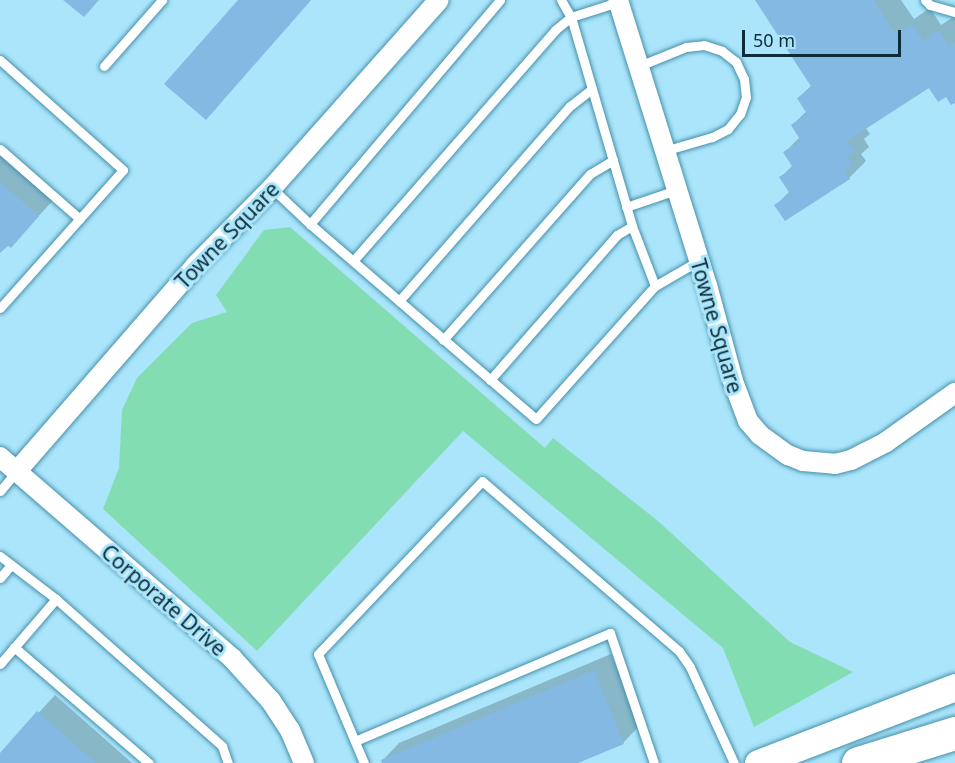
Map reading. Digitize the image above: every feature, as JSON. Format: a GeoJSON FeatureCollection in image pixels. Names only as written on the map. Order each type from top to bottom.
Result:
{"type":"FeatureCollection","features":[{"type":"Feature","properties":{"kind":"highway"},"geometry":{"type":"LineString","coordinates":[[858,763],[955,733]]}},
{"type":"Feature","properties":{"kind":"main road"},"geometry":{"type":"LineString","coordinates":[[758,763],[955,687]]}},
{"type":"Feature","properties":{"kind":"street","name":"Towne Square"},"geometry":{"type":"LineString","coordinates":[[16,471],[195,266],[272,188],[439,0]]}},
{"type":"Feature","properties":{"kind":"street","name":"Towne Square"},"geometry":{"type":"LineString","coordinates":[[618,1],[744,412],[760,435],[788,455],[819,464],[850,460],[886,442],[955,393]]}},
{"type":"Feature","properties":{"kind":"street","name":"Corporate Drive"},"geometry":{"type":"LineString","coordinates":[[0,457],[232,658],[271,701],[290,730],[304,763]]}},
{"type":"Feature","properties":{"kind":"lane"},"geometry":{"type":"LineString","coordinates":[[104,66],[162,0]]}},
{"type":"Feature","properties":{"kind":"lane"},"geometry":{"type":"LineString","coordinates":[[310,224],[500,0]]}},
{"type":"Feature","properties":{"kind":"lane"},"geometry":{"type":"LineString","coordinates":[[561,0],[571,17],[632,226],[655,286]]}},
{"type":"Feature","properties":{"kind":"lane"},"geometry":{"type":"LineString","coordinates":[[925,0],[930,5],[955,12]]}},
{"type":"Feature","properties":{"kind":"lane"},"geometry":{"type":"LineString","coordinates":[[353,261],[555,30],[571,17],[618,1]]}},
{"type":"Feature","properties":{"kind":"lane"},"geometry":{"type":"LineString","coordinates":[[639,66],[686,47],[704,45],[722,51],[736,62],[744,79],[746,97],[740,114],[728,129],[712,137],[664,151]]}},
{"type":"Feature","properties":{"kind":"lane"},"geometry":{"type":"LineString","coordinates":[[0,60],[123,170],[0,308]]}},
{"type":"Feature","properties":{"kind":"lane"},"geometry":{"type":"LineString","coordinates":[[399,301],[570,106],[592,89]]}},
{"type":"Feature","properties":{"kind":"lane"},"geometry":{"type":"LineString","coordinates":[[0,149],[80,219]]}},
{"type":"Feature","properties":{"kind":"lane"},"geometry":{"type":"LineString","coordinates":[[443,340],[590,174],[613,160]]}},
{"type":"Feature","properties":{"kind":"lane"},"geometry":{"type":"LineString","coordinates":[[272,188],[310,224],[536,419],[655,286],[698,261]]}},
{"type":"Feature","properties":{"kind":"lane"},"geometry":{"type":"LineString","coordinates":[[627,207],[676,190]]}},
{"type":"Feature","properties":{"kind":"lane"},"geometry":{"type":"LineString","coordinates":[[490,380],[617,235],[632,226]]}},
{"type":"Feature","properties":{"kind":"lane"},"geometry":{"type":"LineString","coordinates":[[0,491],[16,471]]}},
{"type":"Feature","properties":{"kind":"lane"},"geometry":{"type":"LineString","coordinates":[[364,763],[318,654],[482,481],[678,651],[690,667],[734,763]]}},
{"type":"Feature","properties":{"kind":"lane"},"geometry":{"type":"LineString","coordinates":[[0,556],[10,566],[56,599],[222,746],[228,763]]}},
{"type":"Feature","properties":{"kind":"lane"},"geometry":{"type":"LineString","coordinates":[[0,578],[10,566]]}},
{"type":"Feature","properties":{"kind":"lane"},"geometry":{"type":"LineString","coordinates":[[0,664],[56,599]]}},
{"type":"Feature","properties":{"kind":"lane"},"geometry":{"type":"LineString","coordinates":[[355,741],[610,633],[654,763]]}},
{"type":"Feature","properties":{"kind":"lane"},"geometry":{"type":"LineString","coordinates":[[14,647],[149,763]]}},
{"type":"Feature","properties":{"kind":"green space"},"geometry":{"type":"Polygon","coordinates":[[[290,227],[545,448],[553,438],[658,521],[790,642],[853,672],[754,727],[723,648],[463,431],[257,651],[103,509],[119,468],[122,410],[137,378],[192,323],[227,312],[216,295],[264,230],[290,227]]]}},
{"type":"Feature","properties":{"kind":"building"},"geometry":{"type":"Polygon","coordinates":[[[63,0],[99,0],[84,17],[63,0]]]}},
{"type":"Feature","properties":{"kind":"building"},"geometry":{"type":"Polygon","coordinates":[[[238,0],[311,0],[206,120],[164,84],[238,0]]]}},
{"type":"Feature","properties":{"kind":"building"},"geometry":{"type":"Polygon","coordinates":[[[755,0],[874,0],[896,35],[912,24],[923,41],[939,30],[949,46],[955,42],[955,103],[951,105],[946,97],[938,102],[929,88],[847,141],[854,152],[847,156],[853,165],[844,170],[850,179],[785,221],[774,205],[790,194],[779,177],[793,168],[783,152],[801,141],[791,125],[807,114],[797,98],[812,88],[755,0]]]}},
{"type":"Feature","properties":{"kind":"building"},"geometry":{"type":"Polygon","coordinates":[[[0,182],[39,216],[11,248],[7,245],[0,253],[0,182]]]}},
{"type":"Feature","properties":{"kind":"building"},"geometry":{"type":"Polygon","coordinates":[[[594,670],[624,744],[578,763],[382,763],[381,760],[594,670]]]}},
{"type":"Feature","properties":{"kind":"building"},"geometry":{"type":"Polygon","coordinates":[[[37,711],[96,763],[0,763],[0,753],[37,711]]]}}]}
